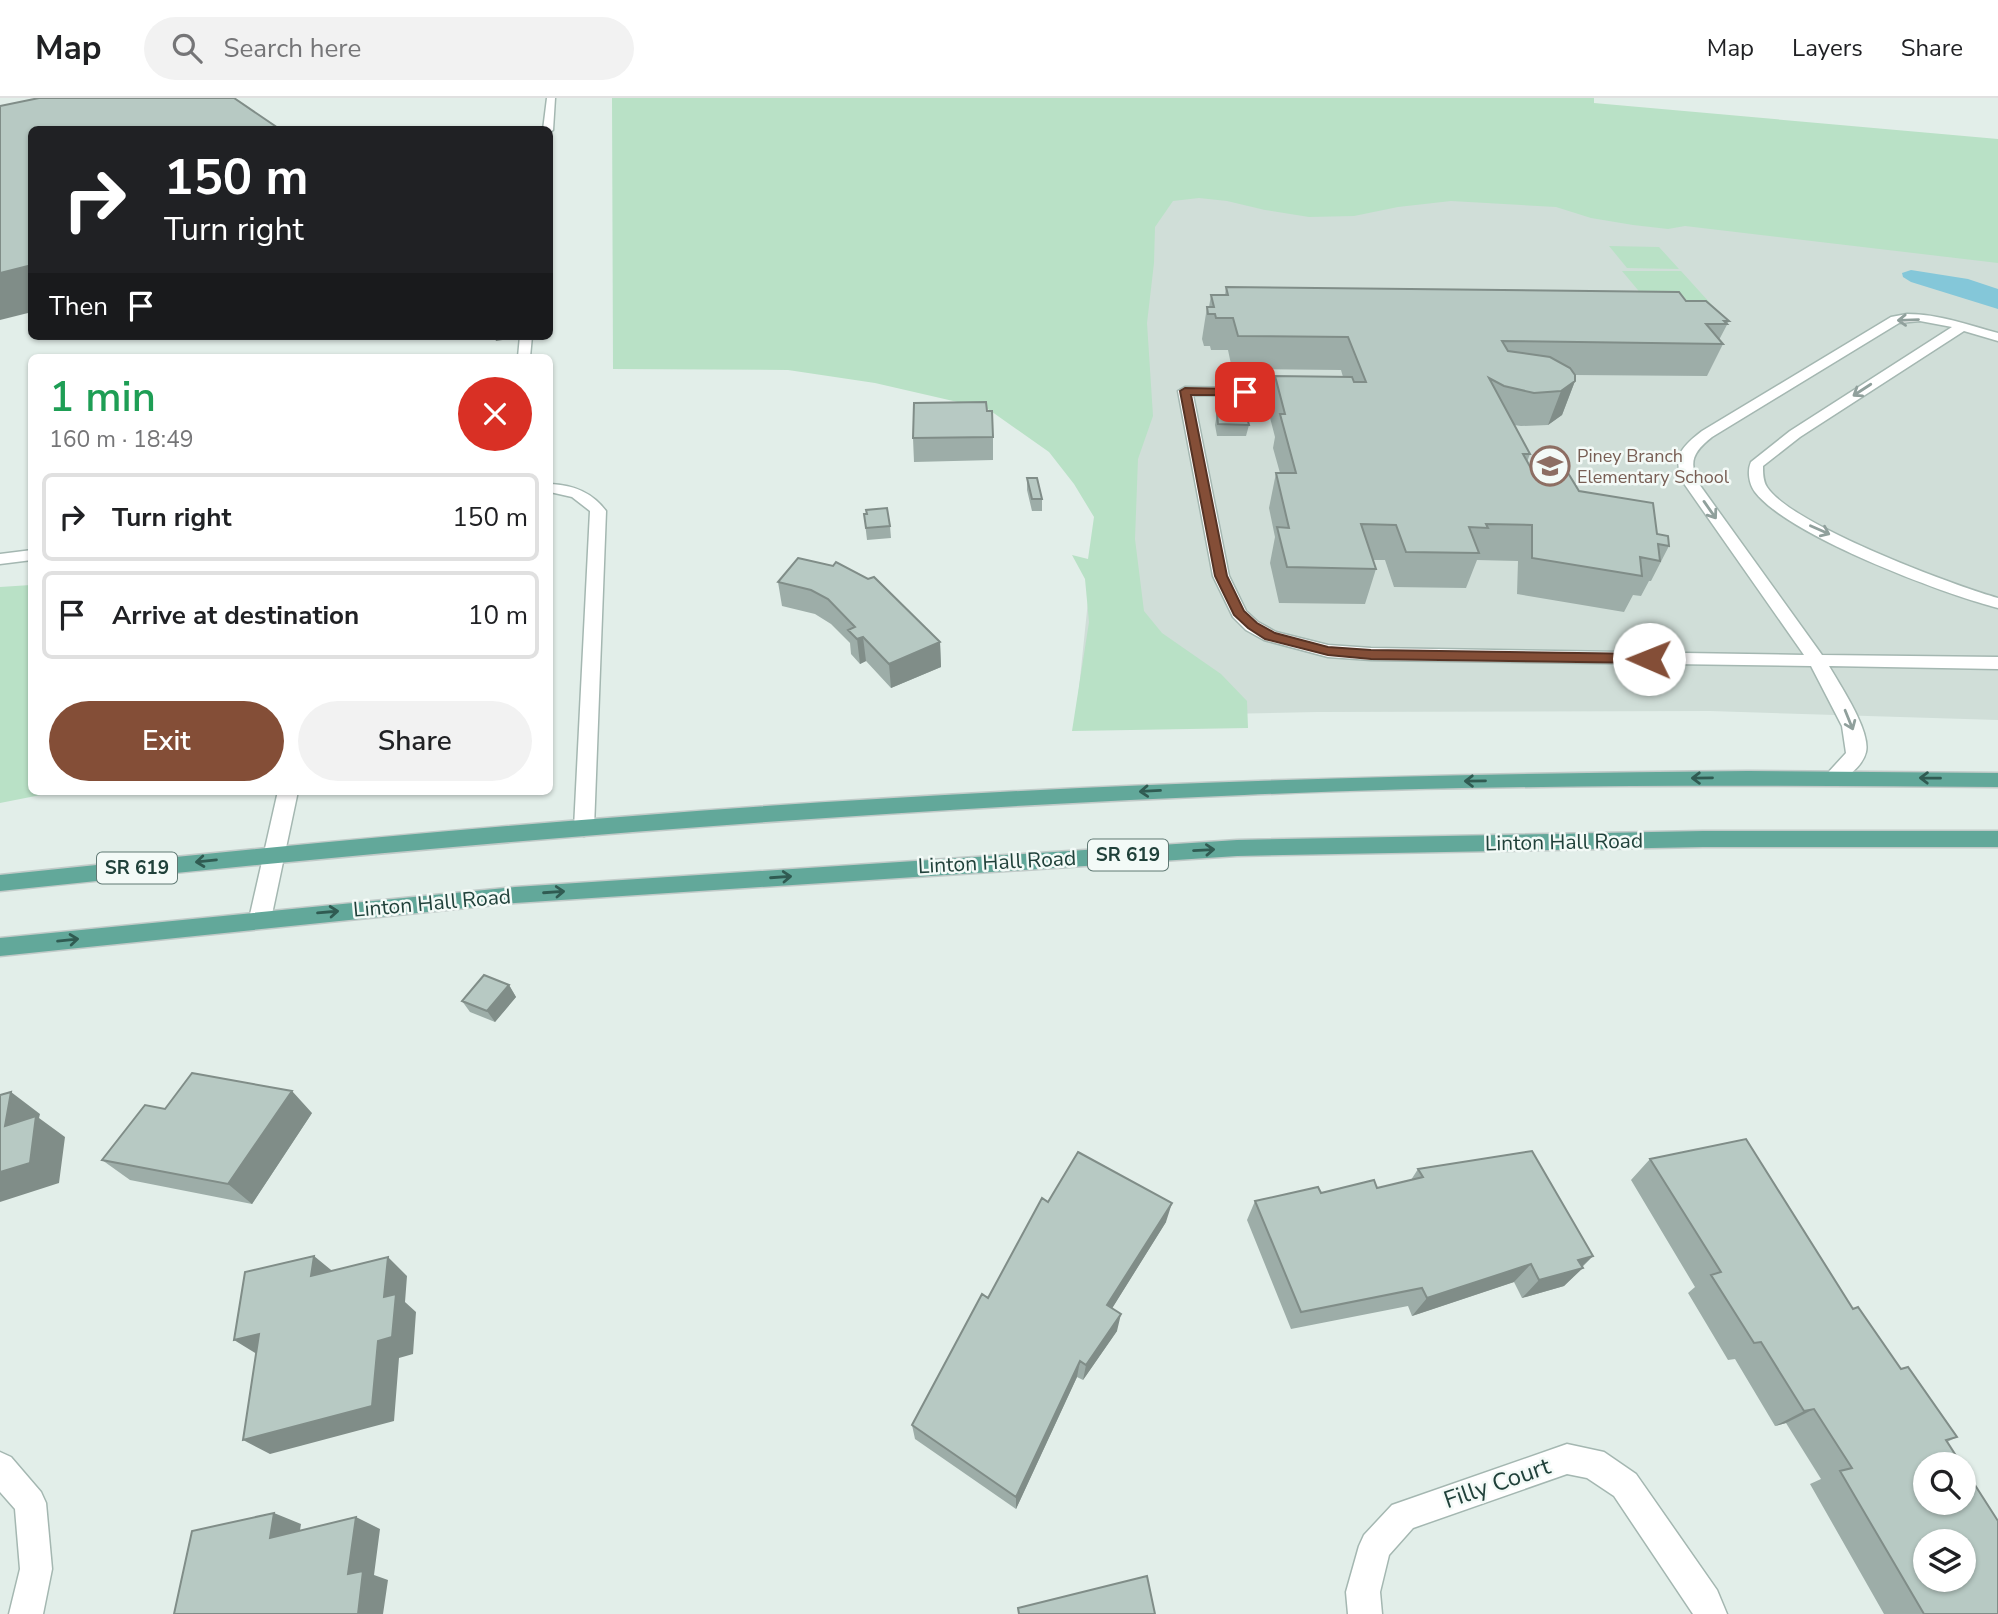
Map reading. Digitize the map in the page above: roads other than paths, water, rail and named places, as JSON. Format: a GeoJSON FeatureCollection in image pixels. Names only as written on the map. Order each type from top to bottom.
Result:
{"type":"FeatureCollection","features":[{"type":"Feature","properties":{"kind":"main road","name":"SR 619"},"geometry":{"type":"LineString","coordinates":[[0,883],[274,855],[584,828],[1241,786],[1834,776],[1998,780]]}},
{"type":"Feature","properties":{"kind":"main road","name":"Linton Hall Road"},"geometry":{"type":"LineString","coordinates":[[0,947],[260,919],[543,893],[1237,848],[1703,839],[1998,839]]}},
{"type":"Feature","properties":{"kind":"street"},"geometry":{"type":"LineString","coordinates":[[548,126],[551,98]]}},
{"type":"Feature","properties":{"kind":"street"},"geometry":{"type":"LineString","coordinates":[[1834,776],[1850,764],[1857,750],[1842,703],[1816,661],[1692,485],[1684,470],[1684,459],[1693,445],[1707,434],[1895,320],[1916,319],[1998,337]]}},
{"type":"Feature","properties":{"kind":"street"},"geometry":{"type":"LineString","coordinates":[[1961,327],[1795,434],[1756,465],[1756,478],[1760,489],[1771,501],[1807,524],[1959,592],[1998,603]]}},
{"type":"Feature","properties":{"kind":"street"},"geometry":{"type":"LineString","coordinates":[[1245,392],[1185,391],[1221,576],[1239,612],[1252,625],[1270,636],[1328,651],[1371,654],[1998,663]]}},
{"type":"Feature","properties":{"kind":"street"},"geometry":{"type":"LineString","coordinates":[[553,489],[579,494],[592,502],[598,511],[600,524],[584,828]]}},
{"type":"Feature","properties":{"kind":"street"},"geometry":{"type":"LineString","coordinates":[[0,559],[28,556]]}},
{"type":"Feature","properties":{"kind":"street"},"geometry":{"type":"LineString","coordinates":[[260,919],[287,795]]}},
{"type":"Feature","properties":{"kind":"street","name":"Filly Court"},"geometry":{"type":"LineString","coordinates":[[1365,1614],[1363,1592],[1375,1546],[1403,1516],[1567,1459],[1593,1463],[1625,1485],[1705,1601],[1710,1614]]}},
{"type":"Feature","properties":{"kind":"street"},"geometry":{"type":"LineString","coordinates":[[0,1468],[30,1503],[36,1569],[26,1614]]}},
{"type":"Feature","properties":{"kind":"water"},"geometry":{"type":"Polygon","coordinates":[[[1911,270],[1968,279],[1998,289],[1998,309],[1911,282],[1903,277],[1902,273],[1911,270]]]}},
{"type":"Feature","properties":{"kind":"place","name":"Piney Branch Elementary School"},"geometry":{"type":"Point","coordinates":[1550,466]}}]}
